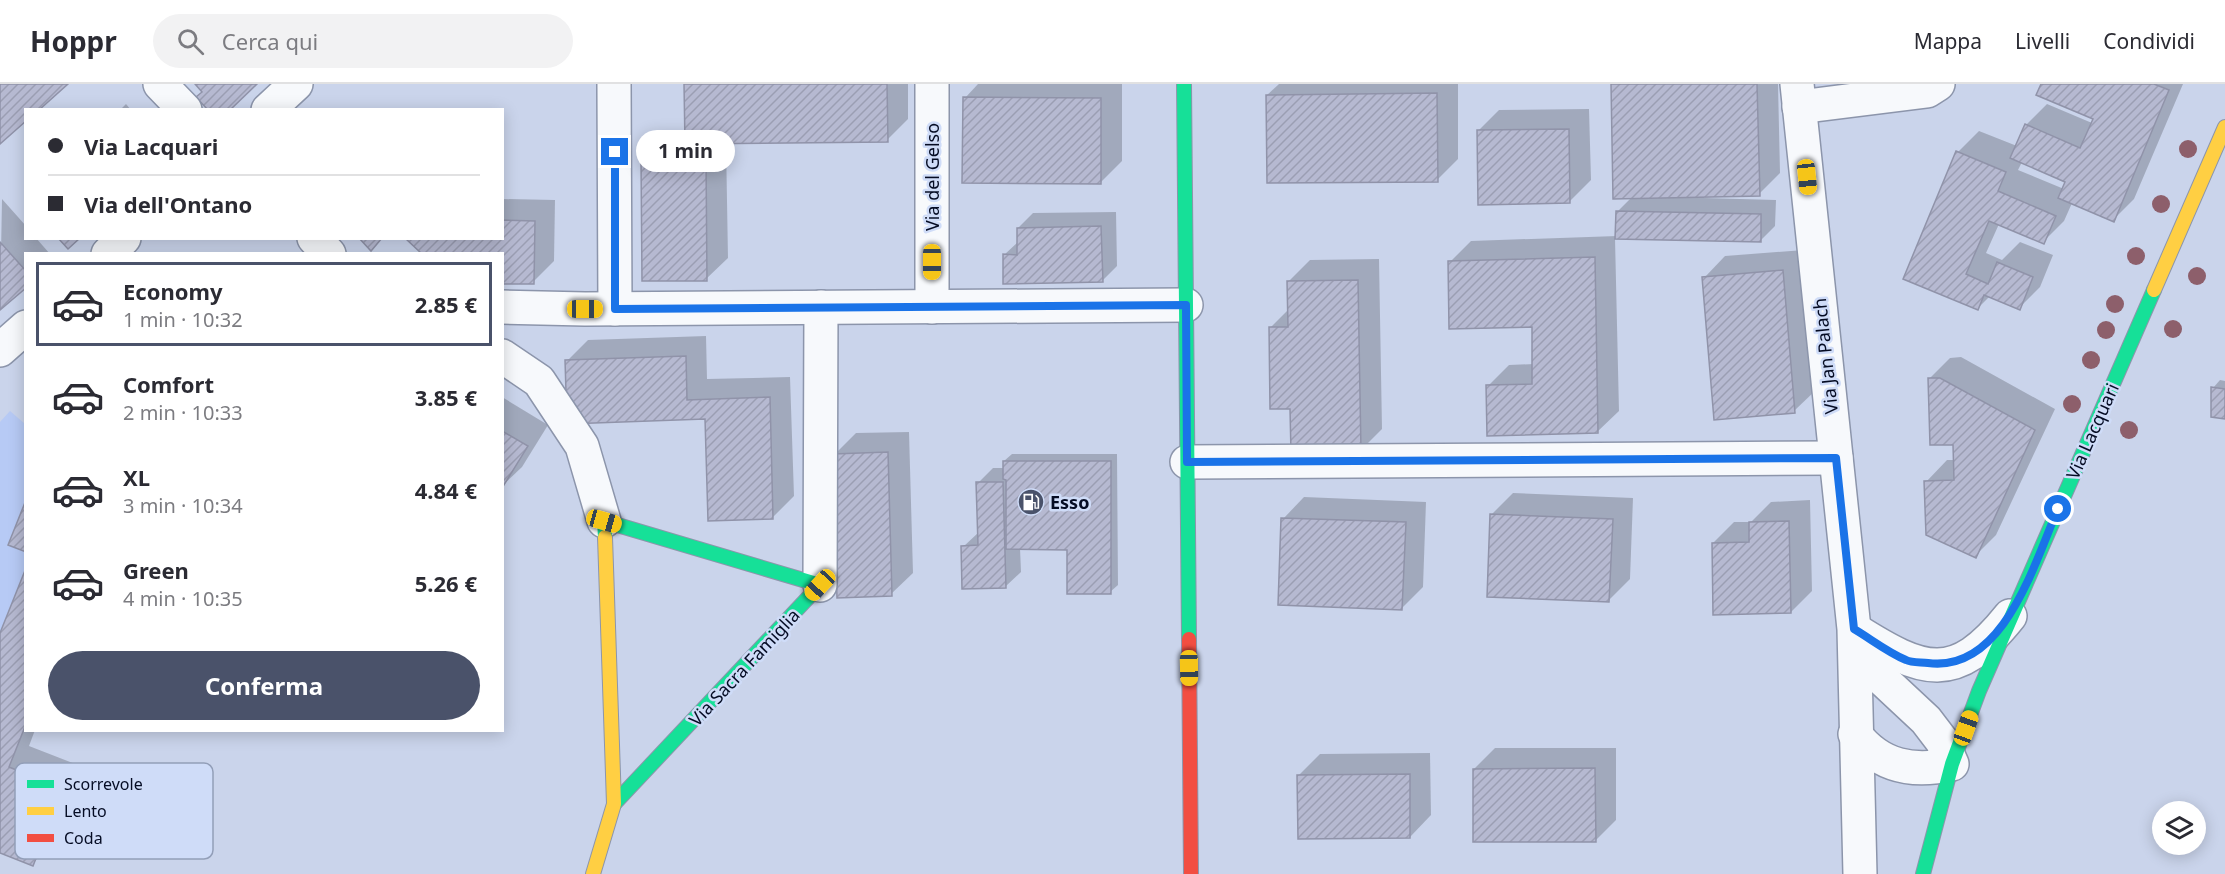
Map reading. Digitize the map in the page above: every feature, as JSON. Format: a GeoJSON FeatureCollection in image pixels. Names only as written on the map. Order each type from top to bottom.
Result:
{"type":"FeatureCollection","features":[{"type":"Feature","properties":{"kind":"main road"},"geometry":{"type":"LineString","coordinates":[[1184,84],[1191,874]]}},
{"type":"Feature","properties":{"kind":"main road","name":"Via Lacquari"},"geometry":{"type":"LineString","coordinates":[[1923,874],[1952,764],[2011,615],[2225,128]]}},
{"type":"Feature","properties":{"kind":"main road"},"geometry":{"type":"LineString","coordinates":[[604,521],[820,585]]}},
{"type":"Feature","properties":{"kind":"main road","name":"Via Sacra Famiglia"},"geometry":{"type":"LineString","coordinates":[[593,874],[614,804],[604,521]]}},
{"type":"Feature","properties":{"kind":"main road","name":"Via Sacra Famiglia"},"geometry":{"type":"LineString","coordinates":[[614,804],[820,585]]}},
{"type":"Feature","properties":{"kind":"street"},"geometry":{"type":"LineString","coordinates":[[160,84],[182,108]]}},
{"type":"Feature","properties":{"kind":"street"},"geometry":{"type":"LineString","coordinates":[[270,108],[296,84]]}},
{"type":"Feature","properties":{"kind":"street"},"geometry":{"type":"LineString","coordinates":[[614,84],[615,309]]}},
{"type":"Feature","properties":{"kind":"street","name":"Via del Gelso"},"geometry":{"type":"LineString","coordinates":[[932,84],[932,306]]}},
{"type":"Feature","properties":{"kind":"street"},"geometry":{"type":"LineString","coordinates":[[1798,96],[1927,91],[1938,84]]}},
{"type":"Feature","properties":{"kind":"street","name":"Via Jan Palach"},"geometry":{"type":"LineString","coordinates":[[1798,96],[1854,629],[1860,874]]}},
{"type":"Feature","properties":{"kind":"street"},"geometry":{"type":"LineString","coordinates":[[110,252],[122,240]]}},
{"type":"Feature","properties":{"kind":"street"},"geometry":{"type":"LineString","coordinates":[[316,240],[327,252]]}},
{"type":"Feature","properties":{"kind":"street"},"geometry":{"type":"LineString","coordinates":[[504,307],[615,309],[1186,305]]}},
{"type":"Feature","properties":{"kind":"street"},"geometry":{"type":"LineString","coordinates":[[820,585],[821,308]]}},
{"type":"Feature","properties":{"kind":"street"},"geometry":{"type":"LineString","coordinates":[[0,350],[24,329]]}},
{"type":"Feature","properties":{"kind":"street"},"geometry":{"type":"LineString","coordinates":[[504,357],[539,381],[582,446],[604,521]]}},
{"type":"Feature","properties":{"kind":"street"},"geometry":{"type":"LineString","coordinates":[[1187,462],[1836,458]]}},
{"type":"Feature","properties":{"kind":"street"},"geometry":{"type":"LineString","coordinates":[[1854,629],[1908,661],[1941,665],[1966,659],[1992,638],[2011,615]]}},
{"type":"Feature","properties":{"kind":"street"},"geometry":{"type":"LineString","coordinates":[[1854,629],[1881,678],[1926,720],[1942,741],[1952,764],[1928,770],[1903,766],[1883,759],[1863,746],[1855,734]]}},
{"type":"Feature","properties":{"kind":"shaded area"},"geometry":{"type":"Polygon","coordinates":[[[10,411],[24,423],[24,505],[8,545],[24,552],[24,573],[0,633],[0,422],[10,411]]]}},
{"type":"Feature","properties":{"kind":"building"},"geometry":{"type":"Polygon","coordinates":[[[0,84],[68,84],[41,108],[24,108],[24,123],[0,144],[0,84]]]}},
{"type":"Feature","properties":{"kind":"building"},"geometry":{"type":"Polygon","coordinates":[[[195,84],[257,84],[232,108],[206,108],[196,97],[202,92],[195,84]]]}},
{"type":"Feature","properties":{"kind":"building"},"geometry":{"type":"Polygon","coordinates":[[[684,84],[887,84],[888,142],[685,144],[684,84]]]}},
{"type":"Feature","properties":{"kind":"building"},"geometry":{"type":"Polygon","coordinates":[[[1611,84],[1757,84],[1760,196],[1613,199],[1611,84]]]}},
{"type":"Feature","properties":{"kind":"building"},"geometry":{"type":"Polygon","coordinates":[[[2041,84],[2154,84],[2169,90],[2114,222],[2058,198],[2065,182],[2010,158],[2025,124],[2080,148],[2093,119],[2036,95],[2041,84]]]}},
{"type":"Feature","properties":{"kind":"building"},"geometry":{"type":"Polygon","coordinates":[[[1437,93],[1438,182],[1267,183],[1266,95],[1437,93]]]}},
{"type":"Feature","properties":{"kind":"building"},"geometry":{"type":"Polygon","coordinates":[[[963,97],[1101,98],[1101,184],[962,183],[963,97]]]}},
{"type":"Feature","properties":{"kind":"building"},"geometry":{"type":"Polygon","coordinates":[[[1569,129],[1570,203],[1478,205],[1477,130],[1569,129]]]}},
{"type":"Feature","properties":{"kind":"building"},"geometry":{"type":"Polygon","coordinates":[[[1956,151],[2006,172],[1998,191],[2056,216],[2044,244],[1989,221],[1966,274],[1988,284],[1997,262],[2033,277],[2020,310],[1984,295],[1978,310],[1903,279],[1956,151]]]}},
{"type":"Feature","properties":{"kind":"building"},"geometry":{"type":"Polygon","coordinates":[[[706,160],[707,281],[642,281],[641,161],[706,160]]]}},
{"type":"Feature","properties":{"kind":"building"},"geometry":{"type":"Polygon","coordinates":[[[1616,211],[1761,214],[1761,242],[1615,239],[1616,211]]]}},
{"type":"Feature","properties":{"kind":"building"},"geometry":{"type":"Polygon","coordinates":[[[504,220],[535,221],[534,284],[504,284],[504,252],[420,252],[407,240],[504,240],[504,220]]]}},
{"type":"Feature","properties":{"kind":"building"},"geometry":{"type":"Polygon","coordinates":[[[1101,226],[1103,282],[1003,284],[1003,254],[1017,255],[1017,228],[1101,226]]]}},
{"type":"Feature","properties":{"kind":"building"},"geometry":{"type":"Polygon","coordinates":[[[60,240],[78,240],[68,249],[60,240]]]}},
{"type":"Feature","properties":{"kind":"building"},"geometry":{"type":"Polygon","coordinates":[[[361,240],[380,240],[371,251],[361,240]]]}},
{"type":"Feature","properties":{"kind":"building"},"geometry":{"type":"Polygon","coordinates":[[[0,242],[24,269],[24,290],[0,310],[0,242]]]}},
{"type":"Feature","properties":{"kind":"building"},"geometry":{"type":"Polygon","coordinates":[[[1595,257],[1598,433],[1487,436],[1486,385],[1532,384],[1532,327],[1449,329],[1448,261],[1595,257]]]}},
{"type":"Feature","properties":{"kind":"building"},"geometry":{"type":"Polygon","coordinates":[[[1783,270],[1795,413],[1714,420],[1702,277],[1783,270]]]}},
{"type":"Feature","properties":{"kind":"building"},"geometry":{"type":"Polygon","coordinates":[[[1358,280],[1361,452],[1291,453],[1290,409],[1270,409],[1269,327],[1288,327],[1287,281],[1358,280]]]}},
{"type":"Feature","properties":{"kind":"building"},"geometry":{"type":"Polygon","coordinates":[[[686,356],[687,400],[770,397],[773,519],[708,521],[705,419],[567,424],[565,360],[686,356]]]}},
{"type":"Feature","properties":{"kind":"building"},"geometry":{"type":"Polygon","coordinates":[[[1928,378],[1940,378],[2035,430],[1976,558],[1926,535],[1924,481],[1954,480],[1953,445],[1930,445],[1928,378]]]}},
{"type":"Feature","properties":{"kind":"building"},"geometry":{"type":"Polygon","coordinates":[[[2211,387],[2225,389],[2225,419],[2211,417],[2211,387]]]}},
{"type":"Feature","properties":{"kind":"building"},"geometry":{"type":"Polygon","coordinates":[[[504,432],[528,446],[504,485],[504,432]]]}},
{"type":"Feature","properties":{"kind":"building"},"geometry":{"type":"Polygon","coordinates":[[[888,452],[892,596],[837,598],[833,454],[888,452]]]}},
{"type":"Feature","properties":{"kind":"building"},"geometry":{"type":"Polygon","coordinates":[[[1003,461],[1111,461],[1111,594],[1067,594],[1067,550],[1006,549],[1006,480],[1003,479],[1003,461]]]}},
{"type":"Feature","properties":{"kind":"building"},"geometry":{"type":"Polygon","coordinates":[[[976,482],[1003,482],[1006,588],[962,589],[961,546],[978,545],[976,482]]]}},
{"type":"Feature","properties":{"kind":"building"},"geometry":{"type":"Polygon","coordinates":[[[24,505],[24,551],[8,545],[24,505]]]}},
{"type":"Feature","properties":{"kind":"building"},"geometry":{"type":"Polygon","coordinates":[[[1490,514],[1613,519],[1609,602],[1487,597],[1490,514]]]}},
{"type":"Feature","properties":{"kind":"building"},"geometry":{"type":"Polygon","coordinates":[[[1281,518],[1406,522],[1402,610],[1278,605],[1281,518]]]}},
{"type":"Feature","properties":{"kind":"building"},"geometry":{"type":"Polygon","coordinates":[[[1789,521],[1791,613],[1713,615],[1712,543],[1749,542],[1749,522],[1789,521]]]}},
{"type":"Feature","properties":{"kind":"building"},"geometry":{"type":"Polygon","coordinates":[[[24,573],[24,729],[9,767],[15,769],[15,859],[0,853],[0,633],[24,573]]]}},
{"type":"Feature","properties":{"kind":"building"},"geometry":{"type":"Polygon","coordinates":[[[1595,768],[1596,842],[1473,842],[1473,769],[1595,768]]]}},
{"type":"Feature","properties":{"kind":"building"},"geometry":{"type":"Polygon","coordinates":[[[1410,774],[1410,838],[1298,839],[1297,775],[1410,774]]]}},
{"type":"Feature","properties":{"kind":"building"},"geometry":{"type":"Polygon","coordinates":[[[15,859],[36,859],[33,866],[15,859]]]}},
{"type":"Feature","properties":{"kind":"traffic: fast"},"geometry":{"type":"LineString","coordinates":[[1184,84],[1189,639]]}},
{"type":"Feature","properties":{"kind":"traffic: fast"},"geometry":{"type":"LineString","coordinates":[[1923,874],[1952,764],[1979,691],[2154,290]]}},
{"type":"Feature","properties":{"kind":"traffic: fast"},"geometry":{"type":"LineString","coordinates":[[605,537],[604,521],[820,585],[614,804]]}},
{"type":"Feature","properties":{"kind":"traffic: slow"},"geometry":{"type":"LineString","coordinates":[[2154,290],[2225,127]]}},
{"type":"Feature","properties":{"kind":"traffic: slow"},"geometry":{"type":"LineString","coordinates":[[593,874],[614,804],[605,537]]}},
{"type":"Feature","properties":{"kind":"traffic: jam"},"geometry":{"type":"LineString","coordinates":[[1189,639],[1191,874]]}},
{"type":"Feature","properties":{"kind":"place","name":"Esso"},"geometry":{"type":"Point","coordinates":[1031,502]}},
{"type":"Feature","properties":{"kind":"route"},"geometry":{"type":"LineString","coordinates":[[615,152],[615,309],[1186,305],[1187,462],[1836,458],[1854,629],[1908,661],[1941,665],[1966,659],[1992,638],[2011,615],[2058,509]]}}]}
